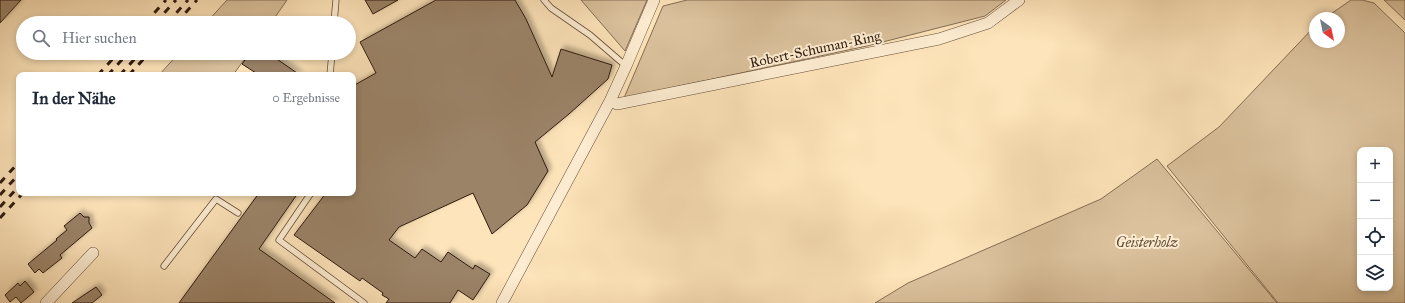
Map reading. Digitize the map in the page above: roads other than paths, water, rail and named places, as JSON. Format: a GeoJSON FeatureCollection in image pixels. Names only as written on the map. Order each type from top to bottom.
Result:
{"type":"FeatureCollection","features":[{"type":"Feature","properties":{"kind":"street"},"geometry":{"type":"LineString","coordinates":[[502,303],[610,101],[654,0]]}},
{"type":"Feature","properties":{"kind":"street","name":"Robert-Schuman-Ring"},"geometry":{"type":"LineString","coordinates":[[610,101],[617,104],[939,39],[988,23],[1019,0]]}},
{"type":"Feature","properties":{"kind":"street"},"geometry":{"type":"LineString","coordinates":[[46,303],[93,253]]}},
{"type":"Feature","properties":{"kind":"lane"},"geometry":{"type":"LineString","coordinates":[[335,16],[336,0]]}},
{"type":"Feature","properties":{"kind":"lane"},"geometry":{"type":"LineString","coordinates":[[544,0],[551,8],[590,35],[626,66]]}},
{"type":"Feature","properties":{"kind":"lane"},"geometry":{"type":"LineString","coordinates":[[330,72],[331,60]]}},
{"type":"Feature","properties":{"kind":"lane"},"geometry":{"type":"LineString","coordinates":[[309,196],[279,240],[364,303]]}},
{"type":"Feature","properties":{"kind":"lane"},"geometry":{"type":"LineString","coordinates":[[164,266],[216,199],[238,213]]}},
{"type":"Feature","properties":{"kind":"railway"},"geometry":{"type":"LineString","coordinates":[[151,16],[166,0]]}},
{"type":"Feature","properties":{"kind":"railway"},"geometry":{"type":"LineString","coordinates":[[161,16],[176,0]]}},
{"type":"Feature","properties":{"kind":"railway"},"geometry":{"type":"LineString","coordinates":[[173,16],[188,0]]}},
{"type":"Feature","properties":{"kind":"railway"},"geometry":{"type":"LineString","coordinates":[[182,16],[197,0]]}},
{"type":"Feature","properties":{"kind":"railway"},"geometry":{"type":"LineString","coordinates":[[101,72],[112,60]]}},
{"type":"Feature","properties":{"kind":"railway"},"geometry":{"type":"LineString","coordinates":[[111,72],[122,60]]}},
{"type":"Feature","properties":{"kind":"railway"},"geometry":{"type":"LineString","coordinates":[[123,72],[134,60]]}},
{"type":"Feature","properties":{"kind":"railway"},"geometry":{"type":"LineString","coordinates":[[132,72],[143,60]]}},
{"type":"Feature","properties":{"kind":"railway"},"geometry":{"type":"LineString","coordinates":[[0,183],[16,165]]}},
{"type":"Feature","properties":{"kind":"railway"},"geometry":{"type":"LineString","coordinates":[[0,195],[16,177]]}},
{"type":"Feature","properties":{"kind":"railway"},"geometry":{"type":"LineString","coordinates":[[0,207],[16,189]]}},
{"type":"Feature","properties":{"kind":"railway"},"geometry":{"type":"LineString","coordinates":[[0,218],[20,196]]}},
{"type":"Feature","properties":{"kind":"park label","name":"Geisterholz"},"geometry":{"type":"Point","coordinates":[1147,242]}}]}
